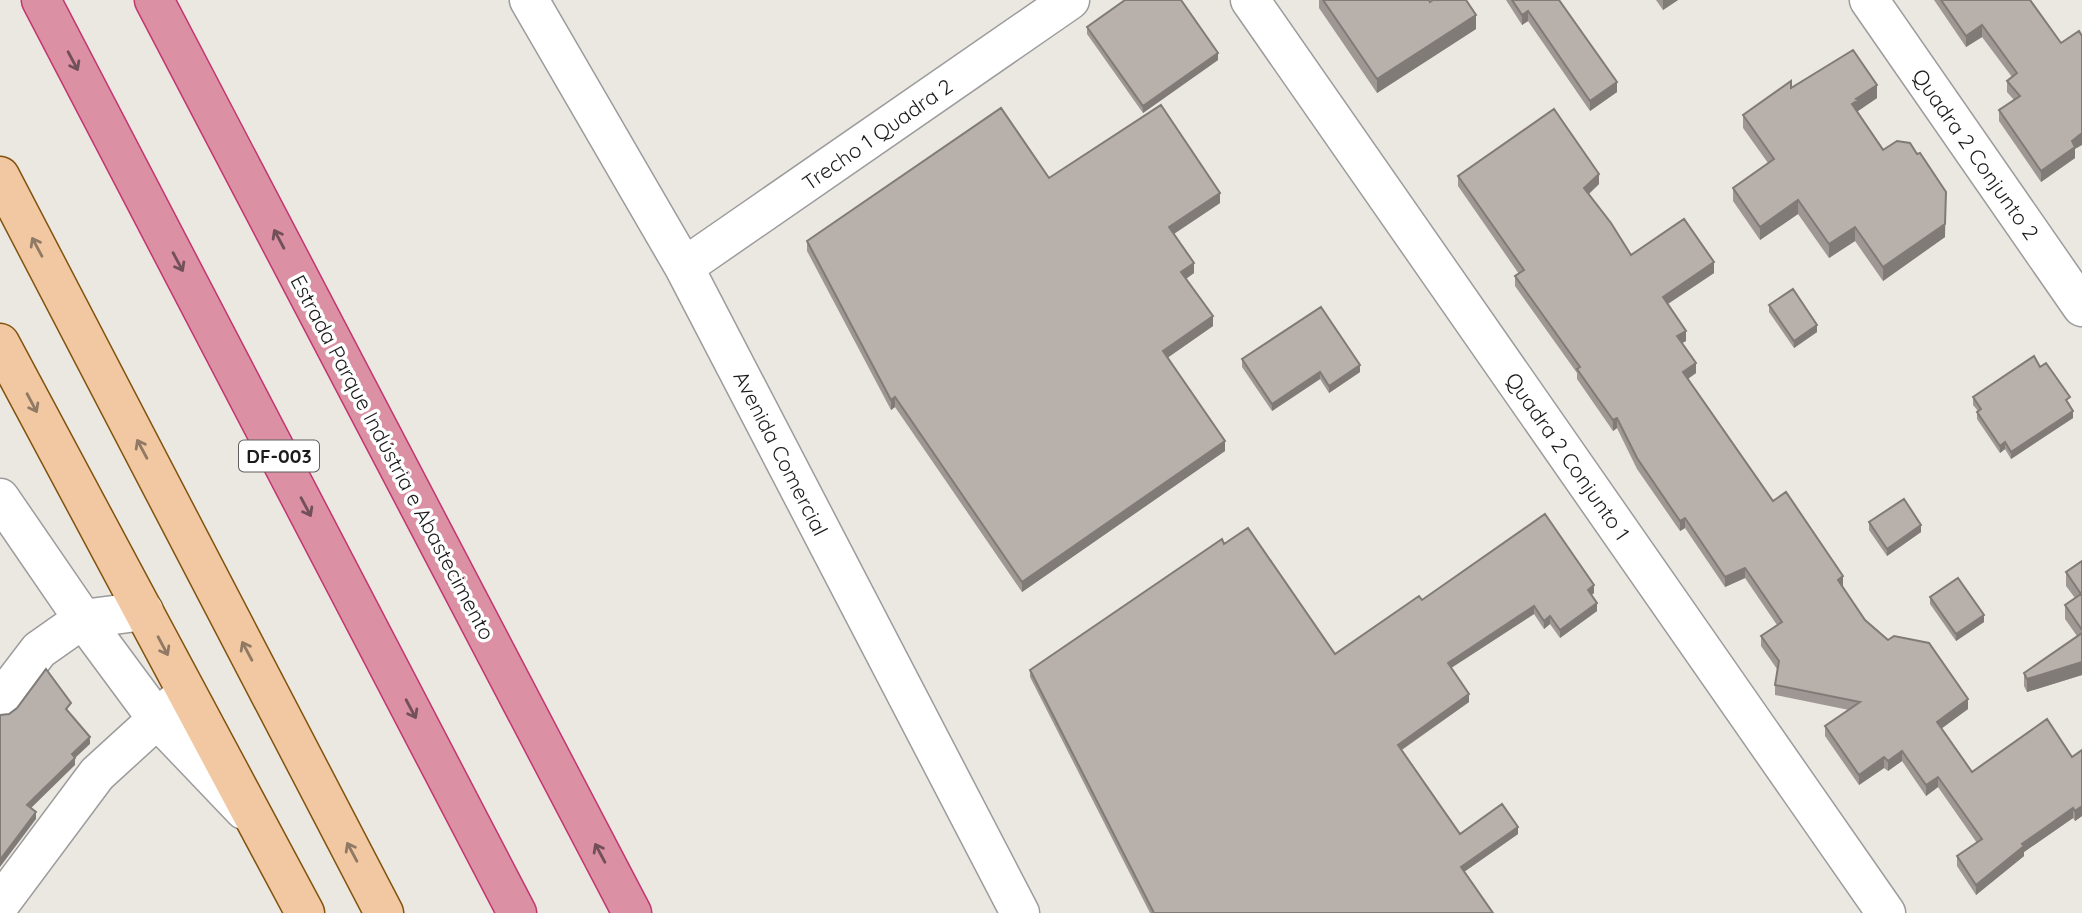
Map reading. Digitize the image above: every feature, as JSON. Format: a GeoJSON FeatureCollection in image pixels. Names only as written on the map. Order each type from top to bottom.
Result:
{"type":"FeatureCollection","features":[{"type":"Feature","properties":{"kind":"highway","name":"DF-003"},"geometry":{"type":"LineString","coordinates":[[41,0],[517,913]]}},
{"type":"Feature","properties":{"kind":"highway","name":"Estrada Parque Indústria e Abastecimento"},"geometry":{"type":"LineString","coordinates":[[154,0],[632,913]]}},
{"type":"Feature","properties":{"kind":"highway"},"geometry":{"type":"LineString","coordinates":[[167,0],[178,47]]}},
{"type":"Feature","properties":{"kind":"main road"},"geometry":{"type":"LineString","coordinates":[[0,176],[384,913]]}},
{"type":"Feature","properties":{"kind":"main road"},"geometry":{"type":"LineString","coordinates":[[0,343],[305,913]]}},
{"type":"Feature","properties":{"kind":"street","name":"Avenida Comercial"},"geometry":{"type":"LineString","coordinates":[[529,0],[684,267],[1020,913]]}},
{"type":"Feature","properties":{"kind":"street","name":"Trecho 1 Quadra 2"},"geometry":{"type":"LineString","coordinates":[[684,267],[1070,0]]}},
{"type":"Feature","properties":{"kind":"street","name":"Quadra 2 Conjunto 1"},"geometry":{"type":"LineString","coordinates":[[1250,0],[1886,913]]}},
{"type":"Feature","properties":{"kind":"street","name":"Quadra 2 Conjunto 2"},"geometry":{"type":"LineString","coordinates":[[1869,0],[2082,307]]}},
{"type":"Feature","properties":{"kind":"street"},"geometry":{"type":"LineString","coordinates":[[0,498],[83,620],[157,719],[258,825]]}},
{"type":"Feature","properties":{"kind":"street"},"geometry":{"type":"LineString","coordinates":[[0,701],[38,650],[83,620],[144,611]]}},
{"type":"Feature","properties":{"kind":"street"},"geometry":{"type":"LineString","coordinates":[[0,904],[97,774],[188,691]]}},
{"type":"Feature","properties":{"kind":"building"},"geometry":{"type":"Polygon","coordinates":[[[1125,0],[1181,0],[1218,53],[1143,106],[1087,27],[1125,0]]]}},
{"type":"Feature","properties":{"kind":"building"},"geometry":{"type":"Polygon","coordinates":[[[1323,0],[1466,0],[1476,15],[1377,79],[1323,0]]]}},
{"type":"Feature","properties":{"kind":"building"},"geometry":{"type":"Polygon","coordinates":[[[1512,0],[1559,0],[1617,82],[1590,101],[1528,11],[1522,15],[1512,0]]]}},
{"type":"Feature","properties":{"kind":"building"},"geometry":{"type":"Polygon","coordinates":[[[1941,0],[2030,0],[2061,43],[2079,31],[2082,36],[2082,133],[2072,141],[2075,147],[2041,171],[1999,110],[2020,96],[2007,81],[2017,73],[1982,25],[1966,36],[1941,0]]]}},
{"type":"Feature","properties":{"kind":"building"},"geometry":{"type":"Polygon","coordinates":[[[1853,50],[1877,85],[1852,104],[1883,150],[1897,141],[1910,143],[1917,154],[1920,153],[1946,192],[1945,224],[1883,267],[1855,227],[1829,244],[1798,200],[1760,227],[1733,188],[1774,159],[1743,115],[1791,81],[1791,88],[1853,50]]]}},
{"type":"Feature","properties":{"kind":"building"},"geometry":{"type":"Polygon","coordinates":[[[1161,105],[1220,193],[1169,227],[1194,263],[1181,272],[1213,316],[1163,351],[1225,441],[1022,582],[895,397],[891,400],[807,241],[1001,108],[1049,178],[1161,105]]]}},
{"type":"Feature","properties":{"kind":"building"},"geometry":{"type":"Polygon","coordinates":[[[1554,109],[1599,174],[1584,188],[1631,255],[1684,219],[1714,262],[1663,297],[1686,331],[1677,336],[1696,363],[1683,372],[1773,501],[1786,492],[1843,576],[1838,580],[1865,620],[1888,640],[1894,636],[1929,643],[1968,699],[1937,722],[1972,772],[2047,719],[2072,757],[2082,750],[2082,806],[2075,811],[2073,808],[2022,844],[2024,846],[1976,885],[1957,856],[1982,839],[1938,777],[1926,785],[1902,751],[1888,761],[1884,757],[1859,775],[1825,726],[1860,702],[1775,685],[1779,661],[1761,636],[1782,622],[1745,568],[1725,577],[1685,518],[1680,521],[1637,458],[1617,418],[1613,420],[1577,369],[1580,367],[1515,276],[1524,270],[1458,176],[1554,109]]]}},
{"type":"Feature","properties":{"kind":"building"},"geometry":{"type":"Polygon","coordinates":[[[1793,289],[1817,325],[1794,341],[1769,305],[1793,289]]]}},
{"type":"Feature","properties":{"kind":"building"},"geometry":{"type":"Polygon","coordinates":[[[1321,307],[1360,365],[1329,386],[1320,372],[1272,404],[1242,359],[1321,307]]]}},
{"type":"Feature","properties":{"kind":"building"},"geometry":{"type":"Polygon","coordinates":[[[2034,356],[2040,367],[2046,363],[2070,397],[2066,400],[2073,411],[2011,452],[2005,442],[2000,446],[1977,412],[1981,409],[1973,397],[2034,356]]]}},
{"type":"Feature","properties":{"kind":"building"},"geometry":{"type":"Polygon","coordinates":[[[1904,499],[1921,525],[1887,549],[1869,522],[1904,499]]]}},
{"type":"Feature","properties":{"kind":"building"},"geometry":{"type":"Polygon","coordinates":[[[1545,514],[1594,585],[1588,590],[1597,603],[1560,630],[1550,616],[1544,621],[1534,606],[1448,663],[1469,694],[1398,745],[1460,834],[1502,804],[1518,827],[1461,867],[1493,913],[1154,913],[1030,670],[1222,539],[1224,544],[1248,528],[1335,654],[1419,596],[1422,600],[1545,514]]]}},
{"type":"Feature","properties":{"kind":"building"},"geometry":{"type":"Polygon","coordinates":[[[2082,561],[2082,630],[2065,605],[2081,594],[2066,572],[2082,561]]]}},
{"type":"Feature","properties":{"kind":"building"},"geometry":{"type":"Polygon","coordinates":[[[1958,578],[1984,615],[1956,634],[1930,597],[1958,578]]]}},
{"type":"Feature","properties":{"kind":"building"},"geometry":{"type":"Polygon","coordinates":[[[2082,633],[2082,662],[2027,679],[2024,673],[2082,633]]]}},
{"type":"Feature","properties":{"kind":"building"},"geometry":{"type":"Polygon","coordinates":[[[46,669],[71,703],[66,709],[90,737],[72,754],[75,758],[27,805],[36,812],[0,860],[0,715],[9,714],[17,708],[46,669]]]}}]}
